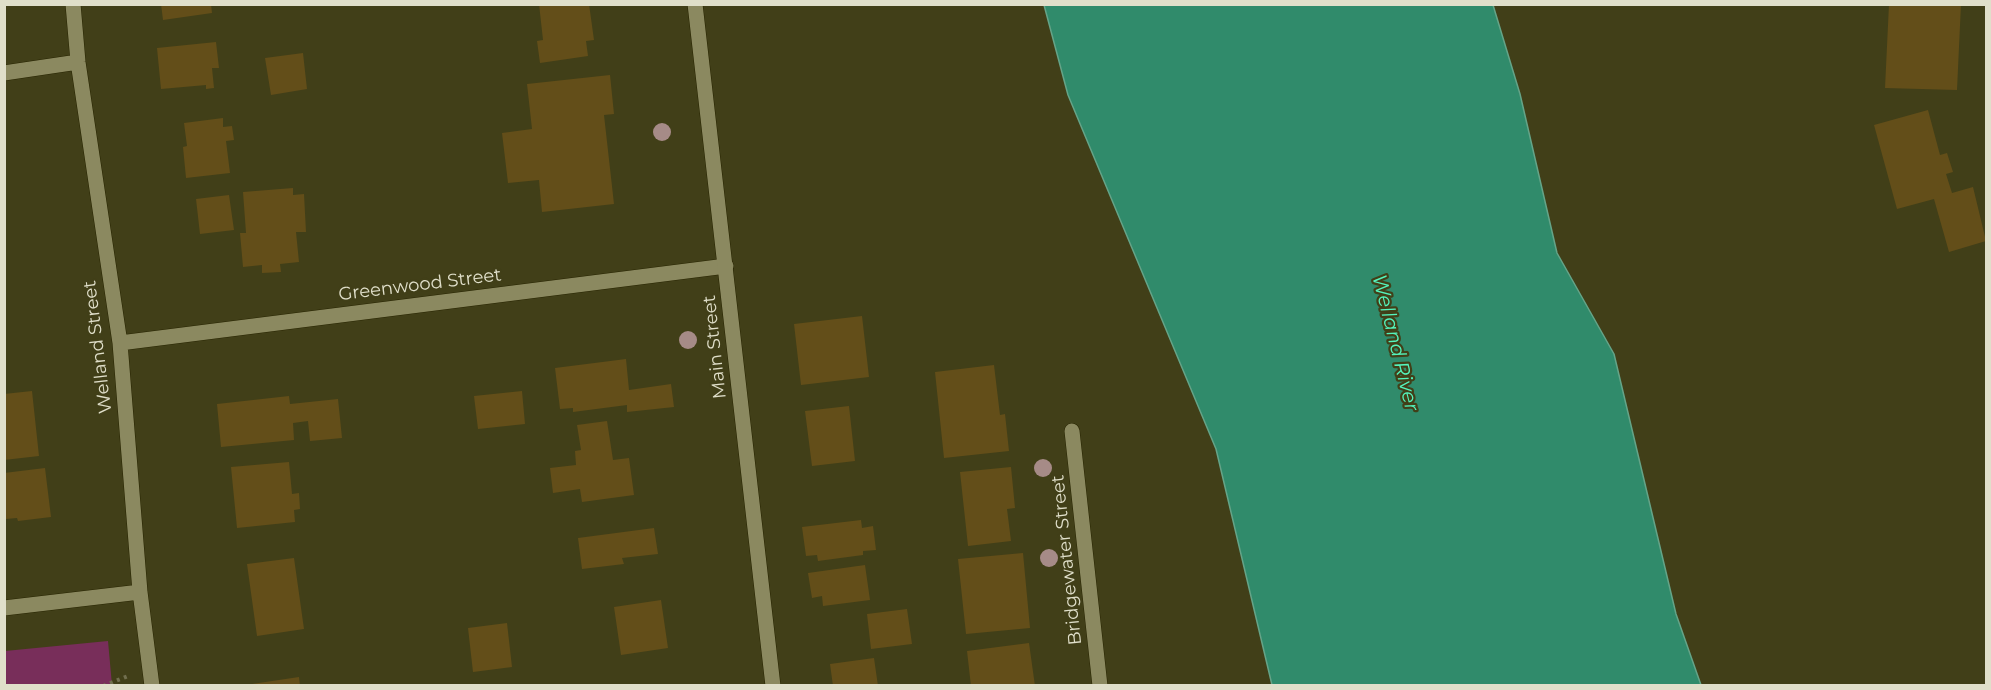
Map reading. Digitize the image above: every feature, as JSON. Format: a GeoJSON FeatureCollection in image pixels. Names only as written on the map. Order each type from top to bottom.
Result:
{"type":"FeatureCollection","features":[{"type":"Feature","properties":{"kind":"street","name":"Welland Street"},"geometry":{"type":"LineString","coordinates":[[73,4],[78,62],[120,343],[140,592],[152,686]]}},
{"type":"Feature","properties":{"kind":"street","name":"Main Street"},"geometry":{"type":"LineString","coordinates":[[695,4],[773,686]]}},
{"type":"Feature","properties":{"kind":"street"},"geometry":{"type":"LineString","coordinates":[[4,73],[78,62]]}},
{"type":"Feature","properties":{"kind":"street","name":"Greenwood Street"},"geometry":{"type":"LineString","coordinates":[[120,343],[726,266]]}},
{"type":"Feature","properties":{"kind":"street","name":"Bridgewater Street"},"geometry":{"type":"LineString","coordinates":[[1072,431],[1100,686]]}},
{"type":"Feature","properties":{"kind":"street"},"geometry":{"type":"LineString","coordinates":[[4,608],[140,592]]}},
{"type":"Feature","properties":{"kind":"shaded area"},"geometry":{"type":"Polygon","coordinates":[[[108,641],[112,685],[5,685],[5,651],[108,641]]]}},
{"type":"Feature","properties":{"kind":"water","name":"Welland River"},"geometry":{"type":"Polygon","coordinates":[[[1044,5],[1493,5],[1520,94],[1557,253],[1614,354],[1676,614],[1701,685],[1272,685],[1216,449],[1068,95],[1044,5]]]}},
{"type":"Feature","properties":{"kind":"building"},"geometry":{"type":"Polygon","coordinates":[[[161,4],[211,4],[212,13],[163,20],[161,4]]]}},
{"type":"Feature","properties":{"kind":"building"},"geometry":{"type":"Polygon","coordinates":[[[539,4],[589,4],[594,40],[586,41],[588,56],[540,63],[537,41],[543,40],[539,4]]]}},
{"type":"Feature","properties":{"kind":"building"},"geometry":{"type":"Polygon","coordinates":[[[1889,4],[1961,4],[1957,90],[1885,88],[1889,4]]]}},
{"type":"Feature","properties":{"kind":"building"},"geometry":{"type":"Polygon","coordinates":[[[216,42],[219,68],[212,68],[214,88],[206,89],[206,85],[161,89],[157,48],[216,42]]]}},
{"type":"Feature","properties":{"kind":"building"},"geometry":{"type":"Polygon","coordinates":[[[303,53],[307,89],[271,95],[265,58],[303,53]]]}},
{"type":"Feature","properties":{"kind":"building"},"geometry":{"type":"Polygon","coordinates":[[[610,75],[614,114],[604,115],[614,204],[542,212],[539,180],[508,183],[502,133],[532,129],[527,84],[610,75]]]}},
{"type":"Feature","properties":{"kind":"building"},"geometry":{"type":"Polygon","coordinates":[[[1928,110],[1940,155],[1947,153],[1953,172],[1946,174],[1952,193],[1973,187],[1986,241],[1949,252],[1934,199],[1897,209],[1874,125],[1928,110]]]}},
{"type":"Feature","properties":{"kind":"building"},"geometry":{"type":"Polygon","coordinates":[[[223,118],[223,127],[232,126],[234,140],[226,141],[230,173],[186,178],[183,147],[187,146],[184,123],[223,118]]]}},
{"type":"Feature","properties":{"kind":"building"},"geometry":{"type":"Polygon","coordinates":[[[293,188],[293,195],[304,194],[306,232],[296,232],[299,262],[280,264],[281,272],[262,273],[262,265],[243,267],[240,233],[246,233],[243,192],[293,188]]]}},
{"type":"Feature","properties":{"kind":"building"},"geometry":{"type":"Polygon","coordinates":[[[229,195],[234,230],[200,234],[196,199],[229,195]]]}},
{"type":"Feature","properties":{"kind":"building"},"geometry":{"type":"Polygon","coordinates":[[[862,316],[869,377],[801,385],[794,324],[862,316]]]}},
{"type":"Feature","properties":{"kind":"building"},"geometry":{"type":"Polygon","coordinates":[[[626,359],[629,390],[671,384],[674,407],[627,412],[627,405],[573,412],[573,408],[560,409],[555,368],[626,359]]]}},
{"type":"Feature","properties":{"kind":"building"},"geometry":{"type":"Polygon","coordinates":[[[994,365],[1000,415],[1005,414],[1009,451],[944,458],[935,372],[994,365]]]}},
{"type":"Feature","properties":{"kind":"building"},"geometry":{"type":"Polygon","coordinates":[[[32,391],[39,456],[4,460],[4,394],[32,391]]]}},
{"type":"Feature","properties":{"kind":"building"},"geometry":{"type":"Polygon","coordinates":[[[522,391],[525,424],[478,429],[474,396],[522,391]]]}},
{"type":"Feature","properties":{"kind":"building"},"geometry":{"type":"Polygon","coordinates":[[[289,396],[290,404],[338,399],[342,438],[310,441],[308,421],[293,423],[294,440],[221,447],[217,404],[289,396]]]}},
{"type":"Feature","properties":{"kind":"building"},"geometry":{"type":"Polygon","coordinates":[[[849,406],[855,461],[812,466],[805,411],[849,406]]]}},
{"type":"Feature","properties":{"kind":"building"},"geometry":{"type":"Polygon","coordinates":[[[607,421],[613,460],[629,458],[634,495],[582,502],[580,489],[553,493],[550,468],[576,465],[575,451],[581,450],[577,425],[607,421]]]}},
{"type":"Feature","properties":{"kind":"building"},"geometry":{"type":"Polygon","coordinates":[[[289,462],[292,494],[299,493],[300,509],[294,510],[295,522],[237,528],[231,467],[289,462]]]}},
{"type":"Feature","properties":{"kind":"building"},"geometry":{"type":"Polygon","coordinates":[[[1011,467],[1015,508],[1007,509],[1011,541],[968,546],[960,472],[1011,467]]]}},
{"type":"Feature","properties":{"kind":"building"},"geometry":{"type":"Polygon","coordinates":[[[45,468],[51,517],[18,521],[17,518],[6,519],[4,473],[45,468]]]}},
{"type":"Feature","properties":{"kind":"building"},"geometry":{"type":"Polygon","coordinates":[[[861,520],[862,528],[873,526],[876,550],[863,551],[863,555],[818,561],[817,555],[806,556],[802,527],[861,520]]]}},
{"type":"Feature","properties":{"kind":"building"},"geometry":{"type":"Polygon","coordinates":[[[654,528],[658,554],[622,558],[624,564],[582,569],[578,538],[654,528]]]}},
{"type":"Feature","properties":{"kind":"building"},"geometry":{"type":"Polygon","coordinates":[[[1023,553],[1030,628],[966,634],[958,559],[1023,553]]]}},
{"type":"Feature","properties":{"kind":"building"},"geometry":{"type":"Polygon","coordinates":[[[294,558],[304,629],[257,636],[247,564],[294,558]]]}},
{"type":"Feature","properties":{"kind":"building"},"geometry":{"type":"Polygon","coordinates":[[[865,565],[870,600],[823,606],[822,596],[812,598],[808,573],[865,565]]]}},
{"type":"Feature","properties":{"kind":"building"},"geometry":{"type":"Polygon","coordinates":[[[661,600],[668,648],[621,655],[614,607],[661,600]]]}},
{"type":"Feature","properties":{"kind":"building"},"geometry":{"type":"Polygon","coordinates":[[[907,609],[912,644],[871,649],[867,614],[907,609]]]}},
{"type":"Feature","properties":{"kind":"building"},"geometry":{"type":"Polygon","coordinates":[[[507,623],[512,667],[473,672],[468,628],[507,623]]]}},
{"type":"Feature","properties":{"kind":"building"},"geometry":{"type":"Polygon","coordinates":[[[1029,643],[1035,686],[971,686],[967,651],[1029,643]]]}},
{"type":"Feature","properties":{"kind":"building"},"geometry":{"type":"Polygon","coordinates":[[[874,658],[878,686],[833,686],[830,664],[874,658]]]}},
{"type":"Feature","properties":{"kind":"building"},"geometry":{"type":"Polygon","coordinates":[[[299,677],[300,686],[252,686],[252,684],[299,677]]]}}]}
